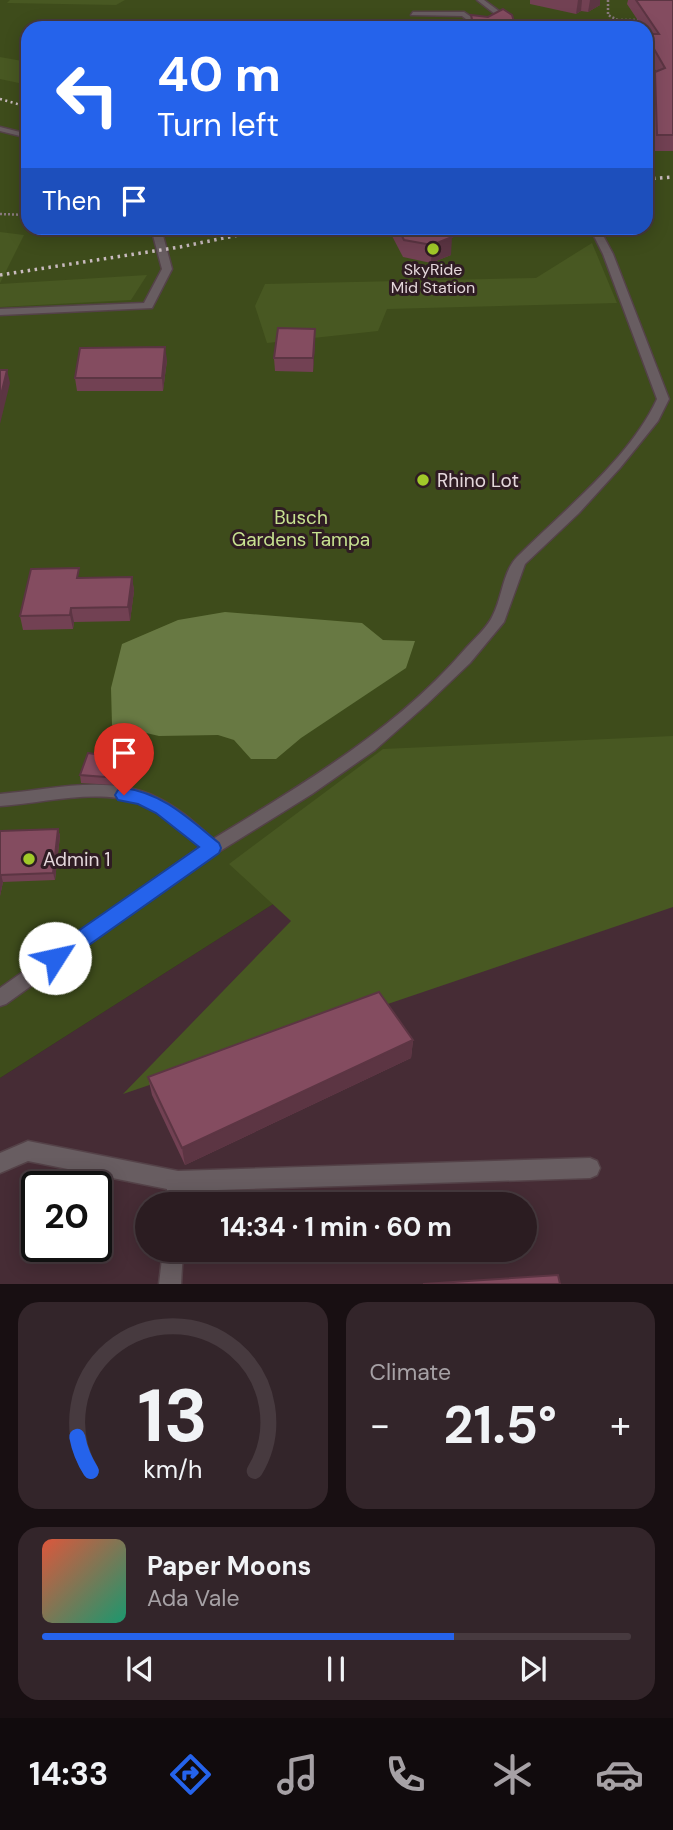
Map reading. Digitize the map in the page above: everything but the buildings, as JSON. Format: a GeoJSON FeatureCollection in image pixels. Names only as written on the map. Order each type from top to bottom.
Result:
{"type":"FeatureCollection","features":[{"type":"Feature","properties":{"kind":"lane"},"geometry":{"type":"LineString","coordinates":[[480,0],[508,21]]}},
{"type":"Feature","properties":{"kind":"lane"},"geometry":{"type":"LineString","coordinates":[[413,14],[464,14],[474,21]]}},
{"type":"Feature","properties":{"kind":"lane"},"geometry":{"type":"LineString","coordinates":[[0,129],[21,134]]}},
{"type":"Feature","properties":{"kind":"lane"},"geometry":{"type":"LineString","coordinates":[[0,312],[148,306],[167,269],[158,235]]}},
{"type":"Feature","properties":{"kind":"lane"},"geometry":{"type":"LineString","coordinates":[[0,998],[212,848],[370,746],[465,659],[499,619],[519,562],[575,510],[616,465],[668,399],[598,235]]}},
{"type":"Feature","properties":{"kind":"lane"},"geometry":{"type":"LineString","coordinates":[[0,800],[108,792],[141,797],[178,819],[212,848]]}},
{"type":"Feature","properties":{"kind":"lane"},"geometry":{"type":"LineString","coordinates":[[0,1163],[28,1151],[178,1181],[590,1168]]}},
{"type":"Feature","properties":{"kind":"lane"},"geometry":{"type":"LineString","coordinates":[[177,1192],[178,1181]]}},
{"type":"Feature","properties":{"kind":"lane"},"geometry":{"type":"LineString","coordinates":[[170,1284],[172,1262]]}},
{"type":"Feature","properties":{"kind":"path"},"geometry":{"type":"LineString","coordinates":[[607,0],[608,15],[621,20],[644,20]]}},
{"type":"Feature","properties":{"kind":"path"},"geometry":{"type":"LineString","coordinates":[[653,63],[663,67]]}},
{"type":"Feature","properties":{"kind":"path"},"geometry":{"type":"LineString","coordinates":[[0,214],[21,215]]}},
{"type":"Feature","properties":{"kind":"shaded area"},"geometry":{"type":"Polygon","coordinates":[[[10,0],[125,0],[116,5],[7,3],[10,0]]]}},
{"type":"Feature","properties":{"kind":"shaded area"},"geometry":{"type":"Polygon","coordinates":[[[0,57],[21,61],[21,84],[0,79],[0,57]]]}},
{"type":"Feature","properties":{"kind":"shaded area"},"geometry":{"type":"Polygon","coordinates":[[[0,232],[24,235],[0,283],[0,232]]]}},
{"type":"Feature","properties":{"kind":"shaded area"},"geometry":{"type":"Polygon","coordinates":[[[592,243],[617,303],[387,309],[378,331],[267,343],[255,306],[265,284],[536,278],[592,243]]]}},
{"type":"Feature","properties":{"kind":"shaded area"},"geometry":{"type":"Polygon","coordinates":[[[147,275],[131,300],[0,307],[0,284],[147,275]]]}},
{"type":"Feature","properties":{"kind":"shaded area"},"geometry":{"type":"Polygon","coordinates":[[[225,612],[362,623],[383,640],[415,641],[406,668],[301,738],[276,759],[251,759],[234,740],[218,735],[159,736],[112,725],[111,688],[122,644],[178,620],[225,612]]]}},
{"type":"Feature","properties":{"kind":"shaded area"},"geometry":{"type":"Polygon","coordinates":[[[673,736],[673,907],[123,1094],[291,921],[229,864],[383,749],[673,736]]]}},
{"type":"Feature","properties":{"kind":"shaded area"},"geometry":{"type":"Polygon","coordinates":[[[673,781],[673,1284],[0,1284],[0,1078],[454,789],[673,781]]]}},
{"type":"Feature","properties":{"kind":"green space","name":"Busch Gardens Tampa"},"geometry":{"type":"Polygon","coordinates":[[[0,0],[673,0],[673,781],[454,789],[0,1078],[0,0]]]}},
{"type":"Feature","properties":{"kind":"railway"},"geometry":{"type":"LineString","coordinates":[[0,99],[21,105]]}},
{"type":"Feature","properties":{"kind":"railway"},"geometry":{"type":"LineString","coordinates":[[653,178],[673,177]]}},
{"type":"Feature","properties":{"kind":"railway"},"geometry":{"type":"LineString","coordinates":[[0,275],[180,247],[239,235]]}},
{"type":"Feature","properties":{"kind":"place","name":"SkyRide Mid Station"},"geometry":{"type":"Point","coordinates":[433,249]}},
{"type":"Feature","properties":{"kind":"place","name":"Rhino Lot"},"geometry":{"type":"Point","coordinates":[423,480]}},
{"type":"Feature","properties":{"kind":"place","name":"Admin 1"},"geometry":{"type":"Point","coordinates":[29,859]}},
{"type":"Feature","properties":{"kind":"route"},"geometry":{"type":"LineString","coordinates":[[55,958],[212,848],[162,808],[141,797],[124,795]]}}]}
